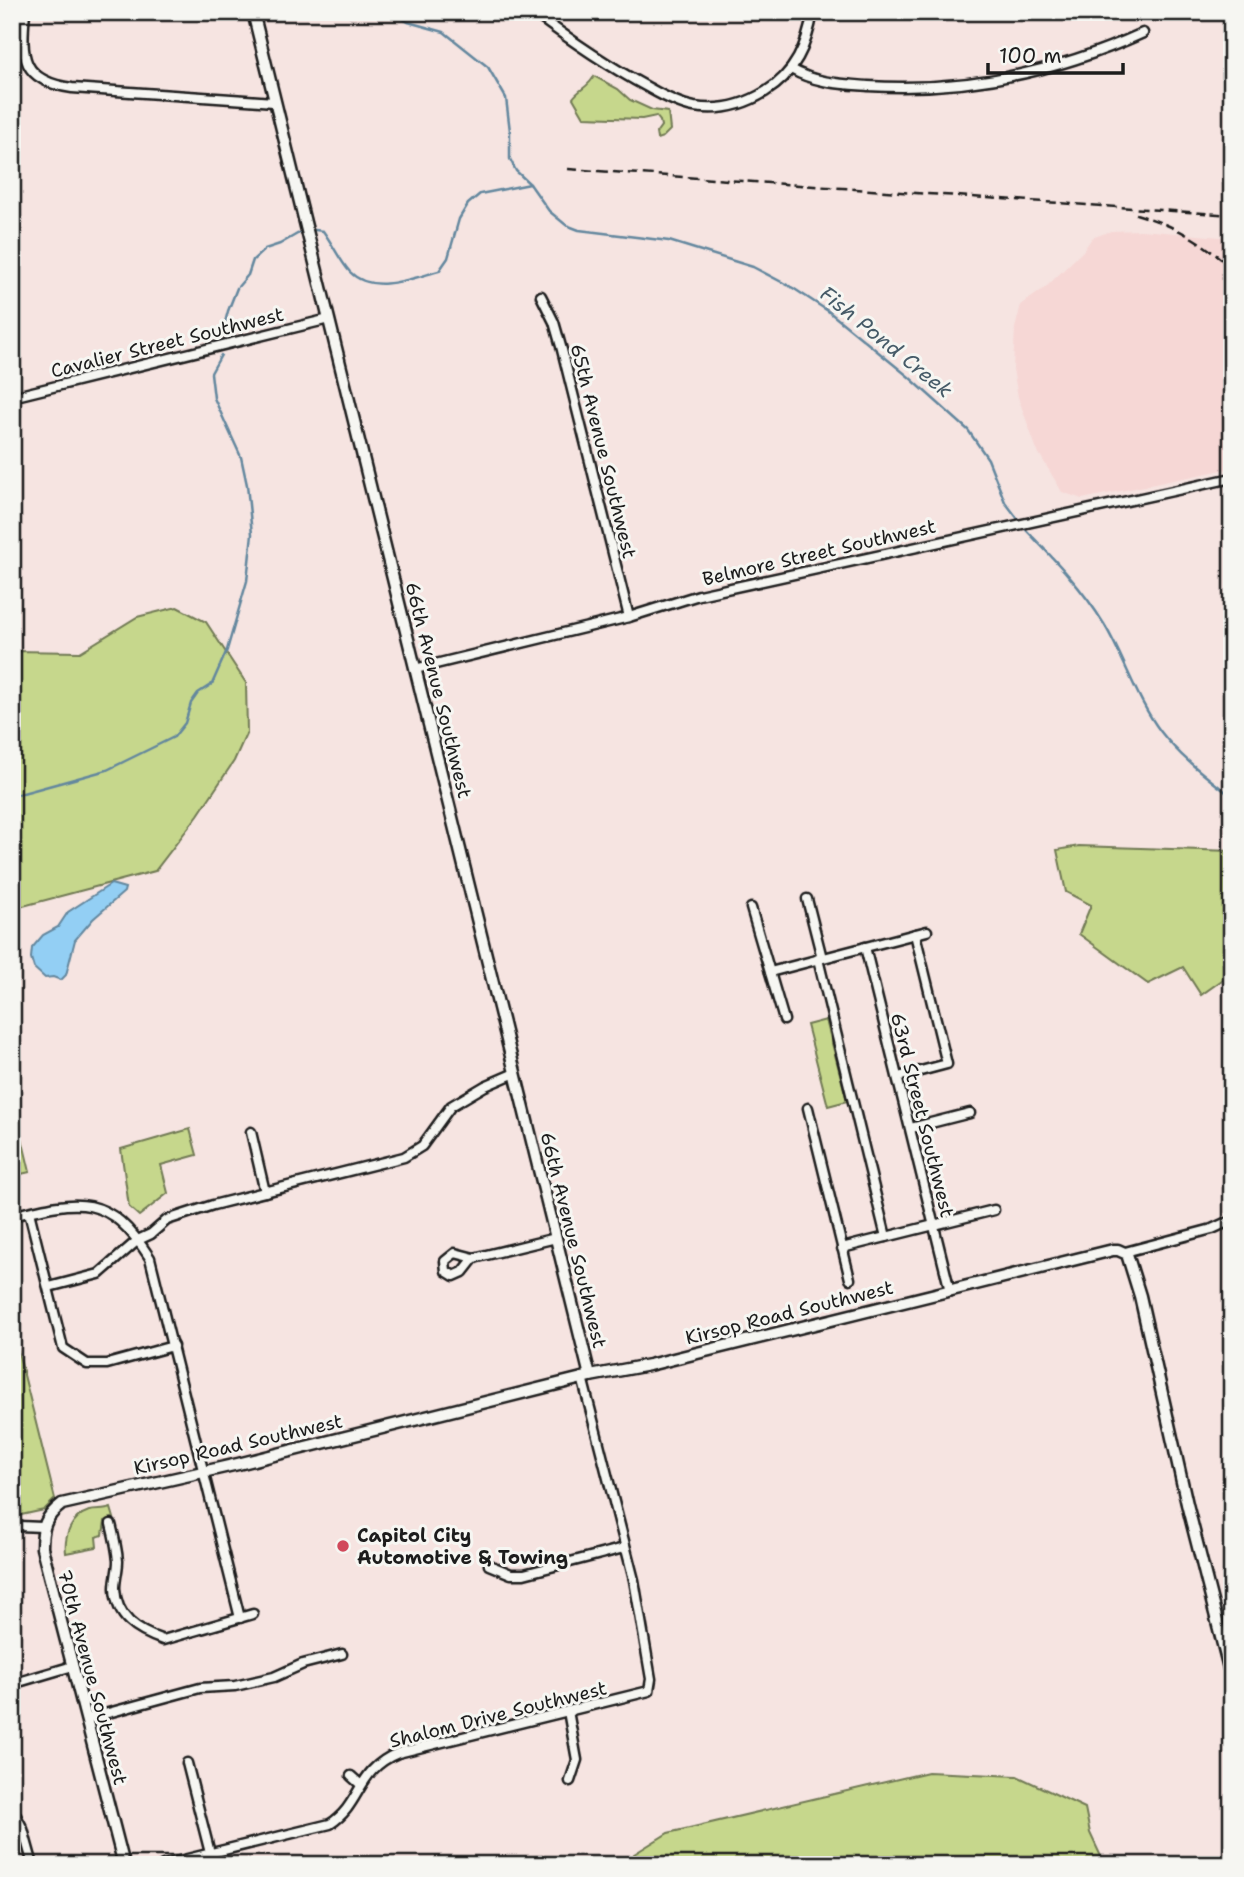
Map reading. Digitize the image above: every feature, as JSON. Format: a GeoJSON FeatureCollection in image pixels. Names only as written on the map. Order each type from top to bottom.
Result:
{"type":"FeatureCollection","features":[{"type":"Feature","properties":{"kind":"street"},"geometry":{"type":"LineString","coordinates":[[25,12],[23,55],[32,72],[44,81],[72,88],[274,102]]}},
{"type":"Feature","properties":{"kind":"street","name":"66th Avenue Southwest"},"geometry":{"type":"LineString","coordinates":[[253,12],[556,1238],[624,1548],[634,1580],[651,1689]]}},
{"type":"Feature","properties":{"kind":"street"},"geometry":{"type":"LineString","coordinates":[[533,12],[616,70],[664,96],[694,107],[723,107],[741,103],[772,88],[791,69],[805,45],[813,12]]}},
{"type":"Feature","properties":{"kind":"street"},"geometry":{"type":"LineString","coordinates":[[791,69],[812,79],[846,85],[908,87],[961,84],[1053,67],[1086,57],[1143,33]]}},
{"type":"Feature","properties":{"kind":"street","name":"65th Avenue Southwest"},"geometry":{"type":"LineString","coordinates":[[541,296],[559,340],[629,617]]}},
{"type":"Feature","properties":{"kind":"street","name":"Cavalier Street Southwest"},"geometry":{"type":"LineString","coordinates":[[12,397],[330,319]]}},
{"type":"Feature","properties":{"kind":"street","name":"Belmore Street Southwest"},"geometry":{"type":"LineString","coordinates":[[415,670],[629,617],[710,593],[1232,478]]}},
{"type":"Feature","properties":{"kind":"street"},"geometry":{"type":"LineString","coordinates":[[807,899],[887,1237]]}},
{"type":"Feature","properties":{"kind":"street"},"geometry":{"type":"LineString","coordinates":[[751,908],[784,1020]]}},
{"type":"Feature","properties":{"kind":"street"},"geometry":{"type":"LineString","coordinates":[[770,972],[927,931]]}},
{"type":"Feature","properties":{"kind":"street"},"geometry":{"type":"LineString","coordinates":[[898,1077],[947,1063],[915,934]]}},
{"type":"Feature","properties":{"kind":"street","name":"63rd Street Southwest"},"geometry":{"type":"LineString","coordinates":[[865,947],[950,1291]]}},
{"type":"Feature","properties":{"kind":"street"},"geometry":{"type":"LineString","coordinates":[[49,1287],[99,1274],[138,1240],[167,1220],[404,1157],[422,1146],[451,1106],[516,1073]]}},
{"type":"Feature","properties":{"kind":"street"},"geometry":{"type":"LineString","coordinates":[[808,1108],[850,1279]]}},
{"type":"Feature","properties":{"kind":"street"},"geometry":{"type":"LineString","coordinates":[[911,1128],[971,1113]]}},
{"type":"Feature","properties":{"kind":"street"},"geometry":{"type":"LineString","coordinates":[[251,1132],[265,1192]]}},
{"type":"Feature","properties":{"kind":"street"},"geometry":{"type":"LineString","coordinates":[[12,1216],[76,1203],[104,1210],[124,1225],[150,1258],[240,1618]]}},
{"type":"Feature","properties":{"kind":"street"},"geometry":{"type":"LineString","coordinates":[[842,1248],[994,1210]]}},
{"type":"Feature","properties":{"kind":"street"},"geometry":{"type":"LineString","coordinates":[[29,1212],[63,1348],[87,1364],[107,1364],[173,1346]]}},
{"type":"Feature","properties":{"kind":"street"},"geometry":{"type":"LineString","coordinates":[[1225,1223],[1212,1229],[1125,1252],[1129,1257],[1140,1296],[1184,1492],[1232,1680]]}},
{"type":"Feature","properties":{"kind":"street"},"geometry":{"type":"LineString","coordinates":[[474,1258],[556,1238]]}},
{"type":"Feature","properties":{"kind":"street","name":"Kirsop Road Southwest"},"geometry":{"type":"LineString","coordinates":[[42,1527],[48,1516],[62,1504],[586,1376],[649,1365],[1114,1250],[1125,1252]]}},
{"type":"Feature","properties":{"kind":"street"},"geometry":{"type":"LineString","coordinates":[[111,1524],[118,1560],[115,1589],[120,1610],[125,1619],[148,1635],[163,1640],[253,1614]]}},
{"type":"Feature","properties":{"kind":"street"},"geometry":{"type":"LineString","coordinates":[[12,1527],[42,1527]]}},
{"type":"Feature","properties":{"kind":"street","name":"70th Avenue Southwest"},"geometry":{"type":"LineString","coordinates":[[42,1527],[44,1557],[124,1865]]}},
{"type":"Feature","properties":{"kind":"street"},"geometry":{"type":"LineString","coordinates":[[489,1565],[511,1574],[524,1574],[624,1548]]}},
{"type":"Feature","properties":{"kind":"street"},"geometry":{"type":"LineString","coordinates":[[86,1719],[201,1688],[235,1686],[274,1677],[303,1664],[342,1654]]}},
{"type":"Feature","properties":{"kind":"street"},"geometry":{"type":"LineString","coordinates":[[12,1684],[73,1666]]}},
{"type":"Feature","properties":{"kind":"street","name":"Shalom Drive Southwest"},"geometry":{"type":"LineString","coordinates":[[163,1865],[330,1824],[344,1814],[360,1784],[375,1766],[398,1753],[644,1693],[651,1689]]}},
{"type":"Feature","properties":{"kind":"street"},"geometry":{"type":"LineString","coordinates":[[568,1711],[577,1760],[570,1781]]}},
{"type":"Feature","properties":{"kind":"street"},"geometry":{"type":"LineString","coordinates":[[187,1763],[210,1853]]}},
{"type":"Feature","properties":{"kind":"street"},"geometry":{"type":"LineString","coordinates":[[351,1776],[360,1784]]}},
{"type":"Feature","properties":{"kind":"street"},"geometry":{"type":"LineString","coordinates":[[14,1814],[23,1829],[33,1865]]}},
{"type":"Feature","properties":{"kind":"shaded area"},"geometry":{"type":"Polygon","coordinates":[[[1141,230],[1232,238],[1232,468],[1082,499],[1062,492],[1037,450],[1018,397],[1013,369],[1015,328],[1021,305],[1046,287],[1083,251],[1092,238],[1111,231],[1141,230]]]}},
{"type":"Feature","properties":{"kind":"green space"},"geometry":{"type":"Polygon","coordinates":[[[594,76],[618,89],[630,100],[652,110],[668,112],[670,130],[657,139],[656,133],[661,126],[656,116],[642,119],[584,117],[573,98],[594,76]]]}},
{"type":"Feature","properties":{"kind":"green space"},"geometry":{"type":"Polygon","coordinates":[[[177,607],[206,622],[246,683],[247,732],[234,761],[198,815],[155,871],[12,909],[12,651],[80,652],[137,617],[177,607]]]}},
{"type":"Feature","properties":{"kind":"green space"},"geometry":{"type":"Polygon","coordinates":[[[1079,846],[1232,851],[1232,973],[1201,995],[1183,967],[1148,984],[1079,934],[1091,905],[1066,892],[1057,850],[1079,846]]]}},
{"type":"Feature","properties":{"kind":"green space"},"geometry":{"type":"Polygon","coordinates":[[[826,1020],[847,1101],[828,1106],[807,1025],[826,1020]]]}},
{"type":"Feature","properties":{"kind":"green space"},"geometry":{"type":"Polygon","coordinates":[[[12,1096],[30,1172],[12,1176],[12,1096]]]}},
{"type":"Feature","properties":{"kind":"green space"},"geometry":{"type":"Polygon","coordinates":[[[190,1129],[197,1155],[161,1165],[168,1193],[139,1216],[129,1207],[121,1149],[190,1129]]]}},
{"type":"Feature","properties":{"kind":"green space"},"geometry":{"type":"Polygon","coordinates":[[[12,1327],[55,1499],[44,1510],[12,1517],[12,1327]]]}},
{"type":"Feature","properties":{"kind":"green space"},"geometry":{"type":"Polygon","coordinates":[[[111,1508],[114,1518],[105,1521],[103,1535],[96,1537],[97,1547],[66,1553],[66,1540],[73,1522],[89,1511],[111,1508]]]}},
{"type":"Feature","properties":{"kind":"green space"},"geometry":{"type":"Polygon","coordinates":[[[928,1772],[1017,1776],[1085,1808],[1090,1833],[1105,1865],[632,1865],[634,1854],[668,1833],[928,1772]]]}},
{"type":"Feature","properties":{"kind":"water"},"geometry":{"type":"Polygon","coordinates":[[[111,884],[125,888],[124,892],[93,919],[75,940],[66,975],[61,980],[45,978],[34,968],[32,948],[43,935],[58,927],[68,912],[111,884]]]}},
{"type":"Feature","properties":{"kind":"waterway","name":"Fish Pond Creek"},"geometry":{"type":"LineString","coordinates":[[336,12],[352,16],[354,12]]}},
{"type":"Feature","properties":{"kind":"waterway","name":"Fish Pond Creek"},"geometry":{"type":"LineString","coordinates":[[390,12],[408,22],[444,32],[488,67],[506,98],[510,159],[516,171],[530,184],[549,211],[566,225],[579,230],[669,241],[753,267],[793,288],[828,311],[909,377],[968,430],[988,459],[1005,502],[1018,519]]}},
{"type":"Feature","properties":{"kind":"waterway"},"geometry":{"type":"LineString","coordinates":[[315,230],[323,231],[346,268],[359,279],[370,283],[393,283],[439,271],[448,258],[459,219],[468,204],[480,194],[530,184]]}},
{"type":"Feature","properties":{"kind":"waterway"},"geometry":{"type":"LineString","coordinates":[[222,334],[237,288],[248,275],[253,260],[265,249],[299,233]]}},
{"type":"Feature","properties":{"kind":"waterway"},"geometry":{"type":"LineString","coordinates":[[12,796],[107,770],[174,737],[185,723],[191,703],[198,693],[212,684],[227,650],[247,581],[252,534],[241,457],[214,398],[211,373],[221,355]]}},
{"type":"Feature","properties":{"kind":"waterway","name":"Fish Pond Creek"},"geometry":{"type":"LineString","coordinates":[[1026,530],[1068,575],[1096,611],[1144,706],[1161,732],[1186,759],[1232,797]]}},
{"type":"Feature","properties":{"kind":"railway"},"geometry":{"type":"LineString","coordinates":[[568,169],[1232,215]]}},
{"type":"Feature","properties":{"kind":"railway"},"geometry":{"type":"LineString","coordinates":[[1136,214],[1187,235],[1232,269]]}},
{"type":"Feature","properties":{"kind":"place","name":"Capitol City Automotive & Towing"},"geometry":{"type":"Point","coordinates":[343,1546]}}]}
